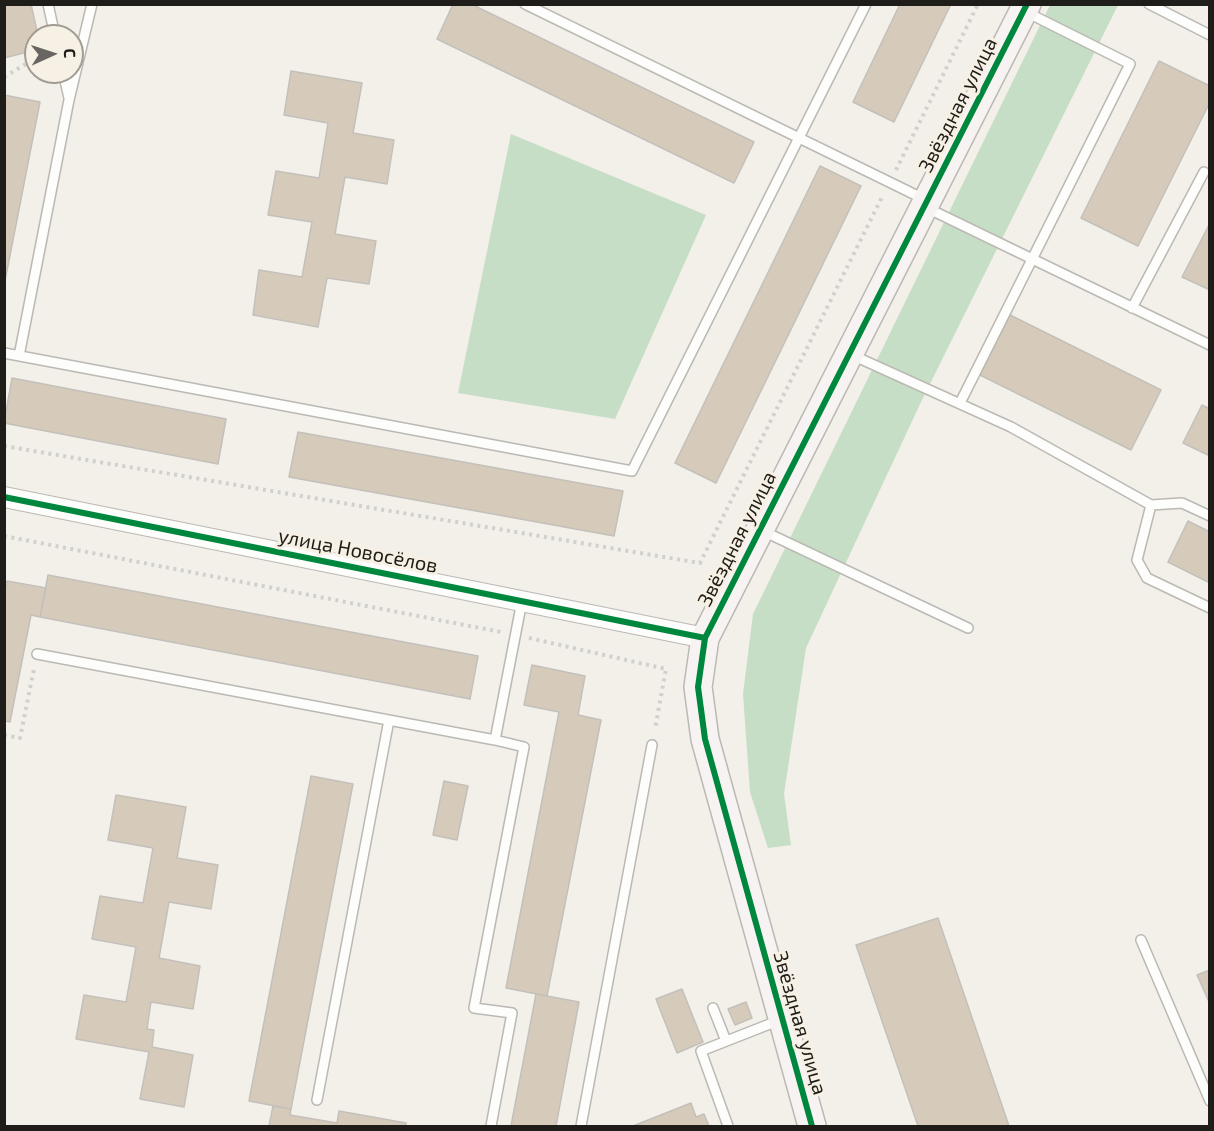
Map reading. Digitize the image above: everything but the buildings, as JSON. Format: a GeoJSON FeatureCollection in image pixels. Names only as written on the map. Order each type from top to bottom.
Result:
{"type":"FeatureCollection","features":[{"type":"Feature","properties":{"kind":"street","name":"Звёздная улица"},"geometry":{"type":"LineString","coordinates":[[812,1126],[705,739],[698,687],[705,638],[1025,8]]}},
{"type":"Feature","properties":{"kind":"street","name":"улица Новосёлов"},"geometry":{"type":"LineString","coordinates":[[4,497],[705,638]]}},
{"type":"Feature","properties":{"kind":"lane"},"geometry":{"type":"LineString","coordinates":[[48,4],[52,24]]}},
{"type":"Feature","properties":{"kind":"lane"},"geometry":{"type":"LineString","coordinates":[[19,356],[69,100],[92,4]]}},
{"type":"Feature","properties":{"kind":"lane"},"geometry":{"type":"LineString","coordinates":[[525,4],[890,183],[1031,259],[1209,345]]}},
{"type":"Feature","properties":{"kind":"lane"},"geometry":{"type":"LineString","coordinates":[[4,353],[632,471],[866,4]]}},
{"type":"Feature","properties":{"kind":"lane"},"geometry":{"type":"LineString","coordinates":[[1149,4],[1209,34]]}},
{"type":"Feature","properties":{"kind":"lane"},"geometry":{"type":"LineString","coordinates":[[960,403],[1130,63],[1025,8]]}},
{"type":"Feature","properties":{"kind":"lane"},"geometry":{"type":"LineString","coordinates":[[66,84],[69,100]]}},
{"type":"Feature","properties":{"kind":"lane"},"geometry":{"type":"LineString","coordinates":[[1132,308],[1204,172]]}},
{"type":"Feature","properties":{"kind":"lane"},"geometry":{"type":"LineString","coordinates":[[850,354],[1011,427],[1151,505],[1182,503],[1209,516]]}},
{"type":"Feature","properties":{"kind":"lane"},"geometry":{"type":"LineString","coordinates":[[1151,505],[1137,560],[1147,578],[1209,608]]}},
{"type":"Feature","properties":{"kind":"lane"},"geometry":{"type":"LineString","coordinates":[[761,530],[968,628]]}},
{"type":"Feature","properties":{"kind":"lane"},"geometry":{"type":"LineString","coordinates":[[495,740],[522,601]]}},
{"type":"Feature","properties":{"kind":"lane"},"geometry":{"type":"LineString","coordinates":[[38,654],[524,747],[474,1008],[512,1013],[491,1126]]}},
{"type":"Feature","properties":{"kind":"lane"},"geometry":{"type":"LineString","coordinates":[[317,1100],[389,720]]}},
{"type":"Feature","properties":{"kind":"lane"},"geometry":{"type":"LineString","coordinates":[[582,1126],[652,745]]}},
{"type":"Feature","properties":{"kind":"lane"},"geometry":{"type":"LineString","coordinates":[[1141,940],[1209,1101]]}},
{"type":"Feature","properties":{"kind":"lane"},"geometry":{"type":"LineString","coordinates":[[713,1008],[726,1041]]}},
{"type":"Feature","properties":{"kind":"lane"},"geometry":{"type":"LineString","coordinates":[[728,1126],[701,1051],[782,1019]]}},
{"type":"Feature","properties":{"kind":"path"},"geometry":{"type":"LineString","coordinates":[[4,446],[699,562],[978,4]]}},
{"type":"Feature","properties":{"kind":"path"},"geometry":{"type":"LineString","coordinates":[[4,76],[24,65]]}},
{"type":"Feature","properties":{"kind":"path"},"geometry":{"type":"LineString","coordinates":[[4,536],[515,635],[666,669],[652,745]]}},
{"type":"Feature","properties":{"kind":"path"},"geometry":{"type":"LineString","coordinates":[[4,735],[20,738],[38,654]]}},
{"type":"Feature","properties":{"kind":"green space"},"geometry":{"type":"Polygon","coordinates":[[[1050,5],[1118,5],[921,402],[806,648],[784,794],[791,845],[768,848],[750,792],[743,694],[753,614],[1050,5]]]}},
{"type":"Feature","properties":{"kind":"green space"},"geometry":{"type":"Polygon","coordinates":[[[511,134],[706,215],[615,419],[458,393],[511,134]]]}},
{"type":"Feature","properties":{"kind":"cycle path"},"geometry":{"type":"LineString","coordinates":[[812,1126],[705,739],[698,687],[705,638],[1027,4]]}},
{"type":"Feature","properties":{"kind":"cycle path"},"geometry":{"type":"LineString","coordinates":[[4,497],[705,638]]}}]}
